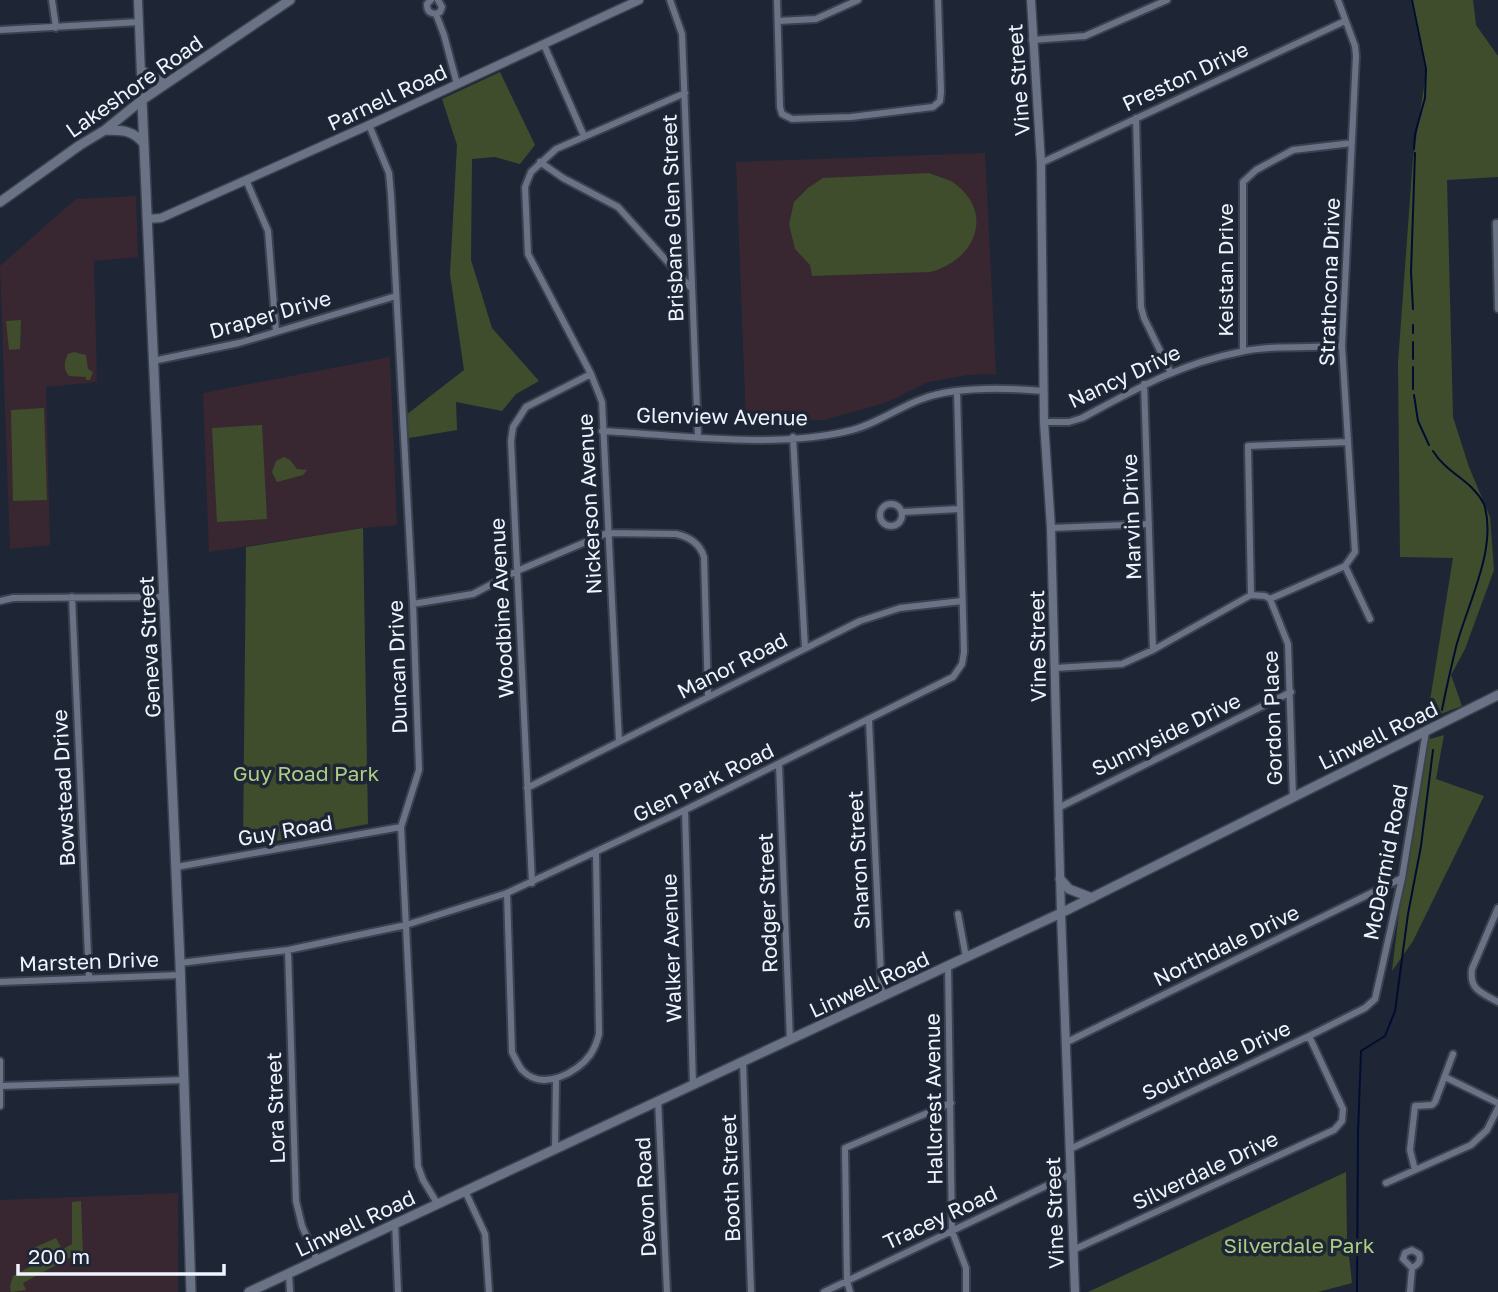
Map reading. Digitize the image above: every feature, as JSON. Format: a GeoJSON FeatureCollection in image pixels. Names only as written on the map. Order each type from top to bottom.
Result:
{"type":"FeatureCollection","features":[{"type":"Feature","properties":{"kind":"main road","name":"Lakeshore Road"},"geometry":{"type":"LineString","coordinates":[[0,202],[105,130],[142,100],[290,0]]}},
{"type":"Feature","properties":{"kind":"main road"},"geometry":{"type":"LineString","coordinates":[[142,71],[165,84]]}},
{"type":"Feature","properties":{"kind":"main road","name":"Geneva Street"},"geometry":{"type":"LineString","coordinates":[[142,100],[180,962],[191,1292]]}},
{"type":"Feature","properties":{"kind":"main road"},"geometry":{"type":"LineString","coordinates":[[105,130],[133,133],[144,144]]}},
{"type":"Feature","properties":{"kind":"main road","name":"Linwell Road"},"geometry":{"type":"LineString","coordinates":[[249,1292],[1061,913],[1498,695]]}},
{"type":"Feature","properties":{"kind":"main road"},"geometry":{"type":"LineString","coordinates":[[1060,879],[1069,889],[1092,898]]}},
{"type":"Feature","properties":{"kind":"street"},"geometry":{"type":"LineString","coordinates":[[52,0],[56,27]]}},
{"type":"Feature","properties":{"kind":"street","name":"Geneva Street"},"geometry":{"type":"LineString","coordinates":[[138,0],[142,100]]}},
{"type":"Feature","properties":{"kind":"street"},"geometry":{"type":"LineString","coordinates":[[431,0],[427,9],[436,15],[457,84]]}},
{"type":"Feature","properties":{"kind":"street"},"geometry":{"type":"LineString","coordinates":[[436,15],[442,7],[438,0]]}},
{"type":"Feature","properties":{"kind":"street","name":"Parnell Road"},"geometry":{"type":"LineString","coordinates":[[147,219],[161,218],[544,45],[628,2],[639,0]]}},
{"type":"Feature","properties":{"kind":"street","name":"Brisbane Glen Street"},"geometry":{"type":"LineString","coordinates":[[670,0],[681,26],[698,436]]}},
{"type":"Feature","properties":{"kind":"street"},"geometry":{"type":"LineString","coordinates":[[777,0],[780,107],[786,117],[792,119],[851,117],[933,107],[940,101],[938,0]]}},
{"type":"Feature","properties":{"kind":"street"},"geometry":{"type":"LineString","coordinates":[[778,22],[817,19],[858,0]]}},
{"type":"Feature","properties":{"kind":"street","name":"Vine Street"},"geometry":{"type":"LineString","coordinates":[[1031,0],[1041,163],[1044,422],[1051,528],[1065,1043],[1075,1292]]}},
{"type":"Feature","properties":{"kind":"street"},"geometry":{"type":"LineString","coordinates":[[1144,0],[1148,9]]}},
{"type":"Feature","properties":{"kind":"street"},"geometry":{"type":"LineString","coordinates":[[1032,40],[1085,36],[1167,0]]}},
{"type":"Feature","properties":{"kind":"street","name":"Strathcona Drive"},"geometry":{"type":"LineString","coordinates":[[1338,0],[1355,46],[1356,56],[1342,346],[1354,552],[1345,566]]}},
{"type":"Feature","properties":{"kind":"street","name":"Preston Drive"},"geometry":{"type":"LineString","coordinates":[[1041,163],[1345,21]]}},
{"type":"Feature","properties":{"kind":"street"},"geometry":{"type":"LineString","coordinates":[[0,30],[139,22]]}},
{"type":"Feature","properties":{"kind":"street"},"geometry":{"type":"LineString","coordinates":[[544,45],[584,136]]}},
{"type":"Feature","properties":{"kind":"street"},"geometry":{"type":"LineString","coordinates":[[685,93],[556,149],[540,162],[563,178],[618,207],[693,290]]}},
{"type":"Feature","properties":{"kind":"street"},"geometry":{"type":"LineString","coordinates":[[1136,118],[1141,307],[1170,371]]}},
{"type":"Feature","properties":{"kind":"street","name":"Duncan Drive"},"geometry":{"type":"LineString","coordinates":[[369,125],[389,173],[413,604],[419,770],[401,827],[418,1166],[437,1203]]}},
{"type":"Feature","properties":{"kind":"street","name":"Keistan Drive"},"geometry":{"type":"LineString","coordinates":[[1243,351],[1242,182],[1256,170],[1293,150],[1352,143]]}},
{"type":"Feature","properties":{"kind":"street","name":"Nickerson Avenue"},"geometry":{"type":"LineString","coordinates":[[540,162],[531,172],[525,187],[528,254],[591,374],[602,402],[619,741]]}},
{"type":"Feature","properties":{"kind":"street"},"geometry":{"type":"LineString","coordinates":[[246,180],[268,231],[276,332]]}},
{"type":"Feature","properties":{"kind":"street"},"geometry":{"type":"LineString","coordinates":[[1498,223],[1498,309]]}},
{"type":"Feature","properties":{"kind":"street","name":"Draper Drive"},"geometry":{"type":"LineString","coordinates":[[153,361],[239,343],[396,296]]}},
{"type":"Feature","properties":{"kind":"street","name":"Nancy Drive"},"geometry":{"type":"LineString","coordinates":[[1044,422],[1069,422],[1082,418],[1170,371],[1243,351],[1342,346]]}},
{"type":"Feature","properties":{"kind":"street","name":"Woodbine Avenue"},"geometry":{"type":"LineString","coordinates":[[532,883],[511,441],[513,427],[526,407],[591,374]]}},
{"type":"Feature","properties":{"kind":"street","name":"Marvin Drive"},"geometry":{"type":"LineString","coordinates":[[1144,384],[1153,650]]}},
{"type":"Feature","properties":{"kind":"street","name":"Glenview Avenue"},"geometry":{"type":"LineString","coordinates":[[603,431],[763,439],[793,437],[848,431],[922,398],[995,389],[1044,391]]}},
{"type":"Feature","properties":{"kind":"street","name":"Glen Park Road"},"geometry":{"type":"LineString","coordinates":[[180,962],[288,950],[406,925],[507,893],[779,765],[953,677],[962,664],[964,652],[957,392]]}},
{"type":"Feature","properties":{"kind":"street"},"geometry":{"type":"LineString","coordinates":[[793,437],[805,648]]}},
{"type":"Feature","properties":{"kind":"street"},"geometry":{"type":"LineString","coordinates":[[1251,595],[1248,446],[1348,442]]}},
{"type":"Feature","properties":{"kind":"street"},"geometry":{"type":"LineString","coordinates":[[902,512],[959,509]]}},
{"type":"Feature","properties":{"kind":"street"},"geometry":{"type":"LineString","coordinates":[[1051,528],[1149,523]]}},
{"type":"Feature","properties":{"kind":"street"},"geometry":{"type":"LineString","coordinates":[[413,604],[473,594],[517,571],[607,533],[676,534],[687,537],[701,548],[704,557],[708,697]]}},
{"type":"Feature","properties":{"kind":"street"},"geometry":{"type":"LineString","coordinates":[[1055,668],[1122,664],[1153,650],[1251,595],[1270,599],[1345,566],[1370,619]]}},
{"type":"Feature","properties":{"kind":"street","name":"Bowstead Drive"},"geometry":{"type":"LineString","coordinates":[[72,597],[89,978]]}},
{"type":"Feature","properties":{"kind":"street"},"geometry":{"type":"LineString","coordinates":[[0,601],[13,598],[164,597]]}},
{"type":"Feature","properties":{"kind":"street","name":"Gordon Place"},"geometry":{"type":"LineString","coordinates":[[1270,599],[1287,644],[1291,692],[1293,797]]}},
{"type":"Feature","properties":{"kind":"street","name":"Manor Road"},"geometry":{"type":"LineString","coordinates":[[527,788],[859,621],[922,604],[962,601]]}},
{"type":"Feature","properties":{"kind":"street","name":"Sunnyside Drive"},"geometry":{"type":"LineString","coordinates":[[1058,808],[1291,692]]}},
{"type":"Feature","properties":{"kind":"street","name":"Sharon Street"},"geometry":{"type":"LineString","coordinates":[[869,721],[883,997]]}},
{"type":"Feature","properties":{"kind":"street","name":"McDermid Road"},"geometry":{"type":"LineString","coordinates":[[1375,999],[1402,878],[1426,731]]}},
{"type":"Feature","properties":{"kind":"street","name":"Rodger Street"},"geometry":{"type":"LineString","coordinates":[[779,765],[790,1040]]}},
{"type":"Feature","properties":{"kind":"street","name":"Walker Avenue"},"geometry":{"type":"LineString","coordinates":[[685,810],[693,1085]]}},
{"type":"Feature","properties":{"kind":"street","name":"Guy Road"},"geometry":{"type":"LineString","coordinates":[[176,867],[401,827]]}},
{"type":"Feature","properties":{"kind":"street"},"geometry":{"type":"LineString","coordinates":[[507,893],[512,1052],[524,1072],[540,1081],[556,1079],[589,1057],[596,1047],[599,1034],[596,852]]}},
{"type":"Feature","properties":{"kind":"street","name":"Northdale Drive"},"geometry":{"type":"LineString","coordinates":[[1065,1043],[1402,878]]}},
{"type":"Feature","properties":{"kind":"street"},"geometry":{"type":"LineString","coordinates":[[1498,908],[1470,978],[1475,990],[1498,1002]]}},
{"type":"Feature","properties":{"kind":"street"},"geometry":{"type":"LineString","coordinates":[[958,914],[966,957]]}},
{"type":"Feature","properties":{"kind":"street","name":"Lora Street"},"geometry":{"type":"LineString","coordinates":[[288,950],[296,1201],[302,1226],[317,1260]]}},
{"type":"Feature","properties":{"kind":"street","name":"Hallcrest Avenue"},"geometry":{"type":"LineString","coordinates":[[948,966],[952,1231],[965,1268],[966,1292]]}},
{"type":"Feature","properties":{"kind":"street","name":"Marsten Drive"},"geometry":{"type":"LineString","coordinates":[[0,982],[180,975]]}},
{"type":"Feature","properties":{"kind":"street","name":"Southdale Drive"},"geometry":{"type":"LineString","coordinates":[[1070,1149],[1309,1036],[1365,1008],[1375,999]]}},
{"type":"Feature","properties":{"kind":"street","name":"Silverdale Drive"},"geometry":{"type":"LineString","coordinates":[[1073,1250],[1334,1130],[1342,1121],[1343,1109],[1309,1036]]}},
{"type":"Feature","properties":{"kind":"street"},"geometry":{"type":"LineString","coordinates":[[1415,1170],[1410,1150],[1415,1106],[1432,1105],[1435,1102],[1453,1054]]}},
{"type":"Feature","properties":{"kind":"street"},"geometry":{"type":"LineString","coordinates":[[0,1061],[0,1106]]}},
{"type":"Feature","properties":{"kind":"street","name":"Booth Street"},"geometry":{"type":"LineString","coordinates":[[743,1062],[751,1292]]}},
{"type":"Feature","properties":{"kind":"street"},"geometry":{"type":"LineString","coordinates":[[1386,1182],[1471,1145],[1487,1130],[1498,1106],[1445,1077]]}},
{"type":"Feature","properties":{"kind":"street"},"geometry":{"type":"LineString","coordinates":[[555,1149],[556,1079]]}},
{"type":"Feature","properties":{"kind":"street"},"geometry":{"type":"LineString","coordinates":[[1,1086],[183,1080]]}},
{"type":"Feature","properties":{"kind":"street","name":"Devon Road"},"geometry":{"type":"LineString","coordinates":[[658,1100],[667,1292]]}},
{"type":"Feature","properties":{"kind":"street"},"geometry":{"type":"LineString","coordinates":[[850,1292],[847,1281],[845,1148],[951,1103]]}},
{"type":"Feature","properties":{"kind":"street","name":"Tracey Road"},"geometry":{"type":"LineString","coordinates":[[824,1292],[1071,1174]]}},
{"type":"Feature","properties":{"kind":"street"},"geometry":{"type":"LineString","coordinates":[[466,1191],[485,1234],[489,1292]]}},
{"type":"Feature","properties":{"kind":"street"},"geometry":{"type":"LineString","coordinates":[[395,1223],[398,1292]]}},
{"type":"Feature","properties":{"kind":"street"},"geometry":{"type":"LineString","coordinates":[[1410,1292],[1412,1268]]}},
{"type":"Feature","properties":{"kind":"street"},"geometry":{"type":"LineString","coordinates":[[289,1274],[290,1292]]}},
{"type":"Feature","properties":{"kind":"shaded area"},"geometry":{"type":"Polygon","coordinates":[[[985,153],[996,374],[968,375],[928,382],[885,403],[824,420],[746,422],[736,162],[985,153]]]}},
{"type":"Feature","properties":{"kind":"shaded area"},"geometry":{"type":"Polygon","coordinates":[[[136,196],[138,257],[94,261],[97,382],[46,387],[50,545],[10,549],[0,266],[76,199],[136,196]]]}},
{"type":"Feature","properties":{"kind":"shaded area"},"geometry":{"type":"Polygon","coordinates":[[[390,357],[397,525],[209,552],[203,393],[390,357]]]}},
{"type":"Feature","properties":{"kind":"shaded area"},"geometry":{"type":"Polygon","coordinates":[[[178,1193],[178,1292],[0,1292],[0,1200],[178,1193]]]}},
{"type":"Feature","properties":{"kind":"green space"},"geometry":{"type":"Polygon","coordinates":[[[1411,0],[1473,0],[1476,25],[1498,56],[1498,177],[1447,180],[1453,417],[1469,467],[1490,517],[1494,570],[1465,649],[1451,675],[1462,706],[1427,719],[1453,558],[1400,557],[1398,363],[1413,158],[1426,74],[1411,0]]]}},
{"type":"Feature","properties":{"kind":"green space"},"geometry":{"type":"Polygon","coordinates":[[[500,72],[535,145],[520,164],[495,157],[472,159],[471,260],[492,328],[539,381],[516,394],[502,411],[456,402],[457,430],[409,438],[406,415],[464,370],[450,274],[457,145],[442,99],[500,72]]]}},
{"type":"Feature","properties":{"kind":"green space"},"geometry":{"type":"Polygon","coordinates":[[[929,173],[954,183],[967,195],[974,208],[974,235],[958,258],[930,272],[812,276],[810,265],[795,249],[789,224],[794,202],[808,188],[823,178],[929,173]]]}},
{"type":"Feature","properties":{"kind":"green space"},"geometry":{"type":"Polygon","coordinates":[[[21,320],[20,349],[9,350],[6,321],[21,320]]]}},
{"type":"Feature","properties":{"kind":"green space"},"geometry":{"type":"Polygon","coordinates":[[[74,352],[86,355],[88,369],[93,372],[90,380],[86,380],[86,377],[69,376],[67,373],[65,368],[68,354],[74,352]]]}},
{"type":"Feature","properties":{"kind":"green space"},"geometry":{"type":"Polygon","coordinates":[[[44,408],[47,500],[13,501],[11,410],[44,408]]]}},
{"type":"Feature","properties":{"kind":"green space"},"geometry":{"type":"Polygon","coordinates":[[[262,425],[267,519],[217,522],[212,428],[262,425]]]}},
{"type":"Feature","properties":{"kind":"green space"},"geometry":{"type":"Polygon","coordinates":[[[284,457],[297,469],[307,470],[303,475],[277,482],[272,472],[276,461],[284,457]]]}},
{"type":"Feature","properties":{"kind":"green space","name":"Guy Road Park"},"geometry":{"type":"Polygon","coordinates":[[[363,528],[368,824],[243,847],[246,547],[363,528]]]}},
{"type":"Feature","properties":{"kind":"green space"},"geometry":{"type":"Polygon","coordinates":[[[1444,735],[1436,779],[1484,796],[1413,941],[1392,971],[1418,756],[1426,740],[1444,735]]]}},
{"type":"Feature","properties":{"kind":"green space","name":"Silverdale Park"},"geometry":{"type":"Polygon","coordinates":[[[1346,1172],[1347,1239],[1352,1283],[1318,1292],[1088,1292],[1346,1172]]]}},
{"type":"Feature","properties":{"kind":"green space"},"geometry":{"type":"Polygon","coordinates":[[[81,1201],[83,1256],[71,1257],[23,1283],[26,1290],[11,1292],[13,1276],[72,1244],[72,1202],[81,1201]]]}},
{"type":"Feature","properties":{"kind":"green space"},"geometry":{"type":"Polygon","coordinates":[[[56,1238],[61,1247],[37,1260],[31,1249],[56,1238]]]}},
{"type":"Feature","properties":{"kind":"waterway"},"geometry":{"type":"LineString","coordinates":[[1412,0],[1426,69],[1425,98],[1415,134],[1414,149]]}},
{"type":"Feature","properties":{"kind":"waterway"},"geometry":{"type":"LineString","coordinates":[[1413,309],[1411,272],[1415,153]]}},
{"type":"Feature","properties":{"kind":"waterway"},"geometry":{"type":"LineString","coordinates":[[1413,325],[1413,333]]}},
{"type":"Feature","properties":{"kind":"waterway"},"geometry":{"type":"LineString","coordinates":[[1413,342],[1413,359]]}},
{"type":"Feature","properties":{"kind":"waterway"},"geometry":{"type":"LineString","coordinates":[[1413,367],[1413,389]]}},
{"type":"Feature","properties":{"kind":"waterway"},"geometry":{"type":"LineString","coordinates":[[1414,395],[1418,421],[1429,445]]}},
{"type":"Feature","properties":{"kind":"waterway"},"geometry":{"type":"LineString","coordinates":[[1433,451],[1445,466],[1479,496],[1484,504],[1487,521],[1484,558],[1456,647],[1442,710]]}},
{"type":"Feature","properties":{"kind":"waterway"},"geometry":{"type":"LineString","coordinates":[[1357,1292],[1361,1051],[1385,1036],[1395,1011],[1433,750]]}}]}
